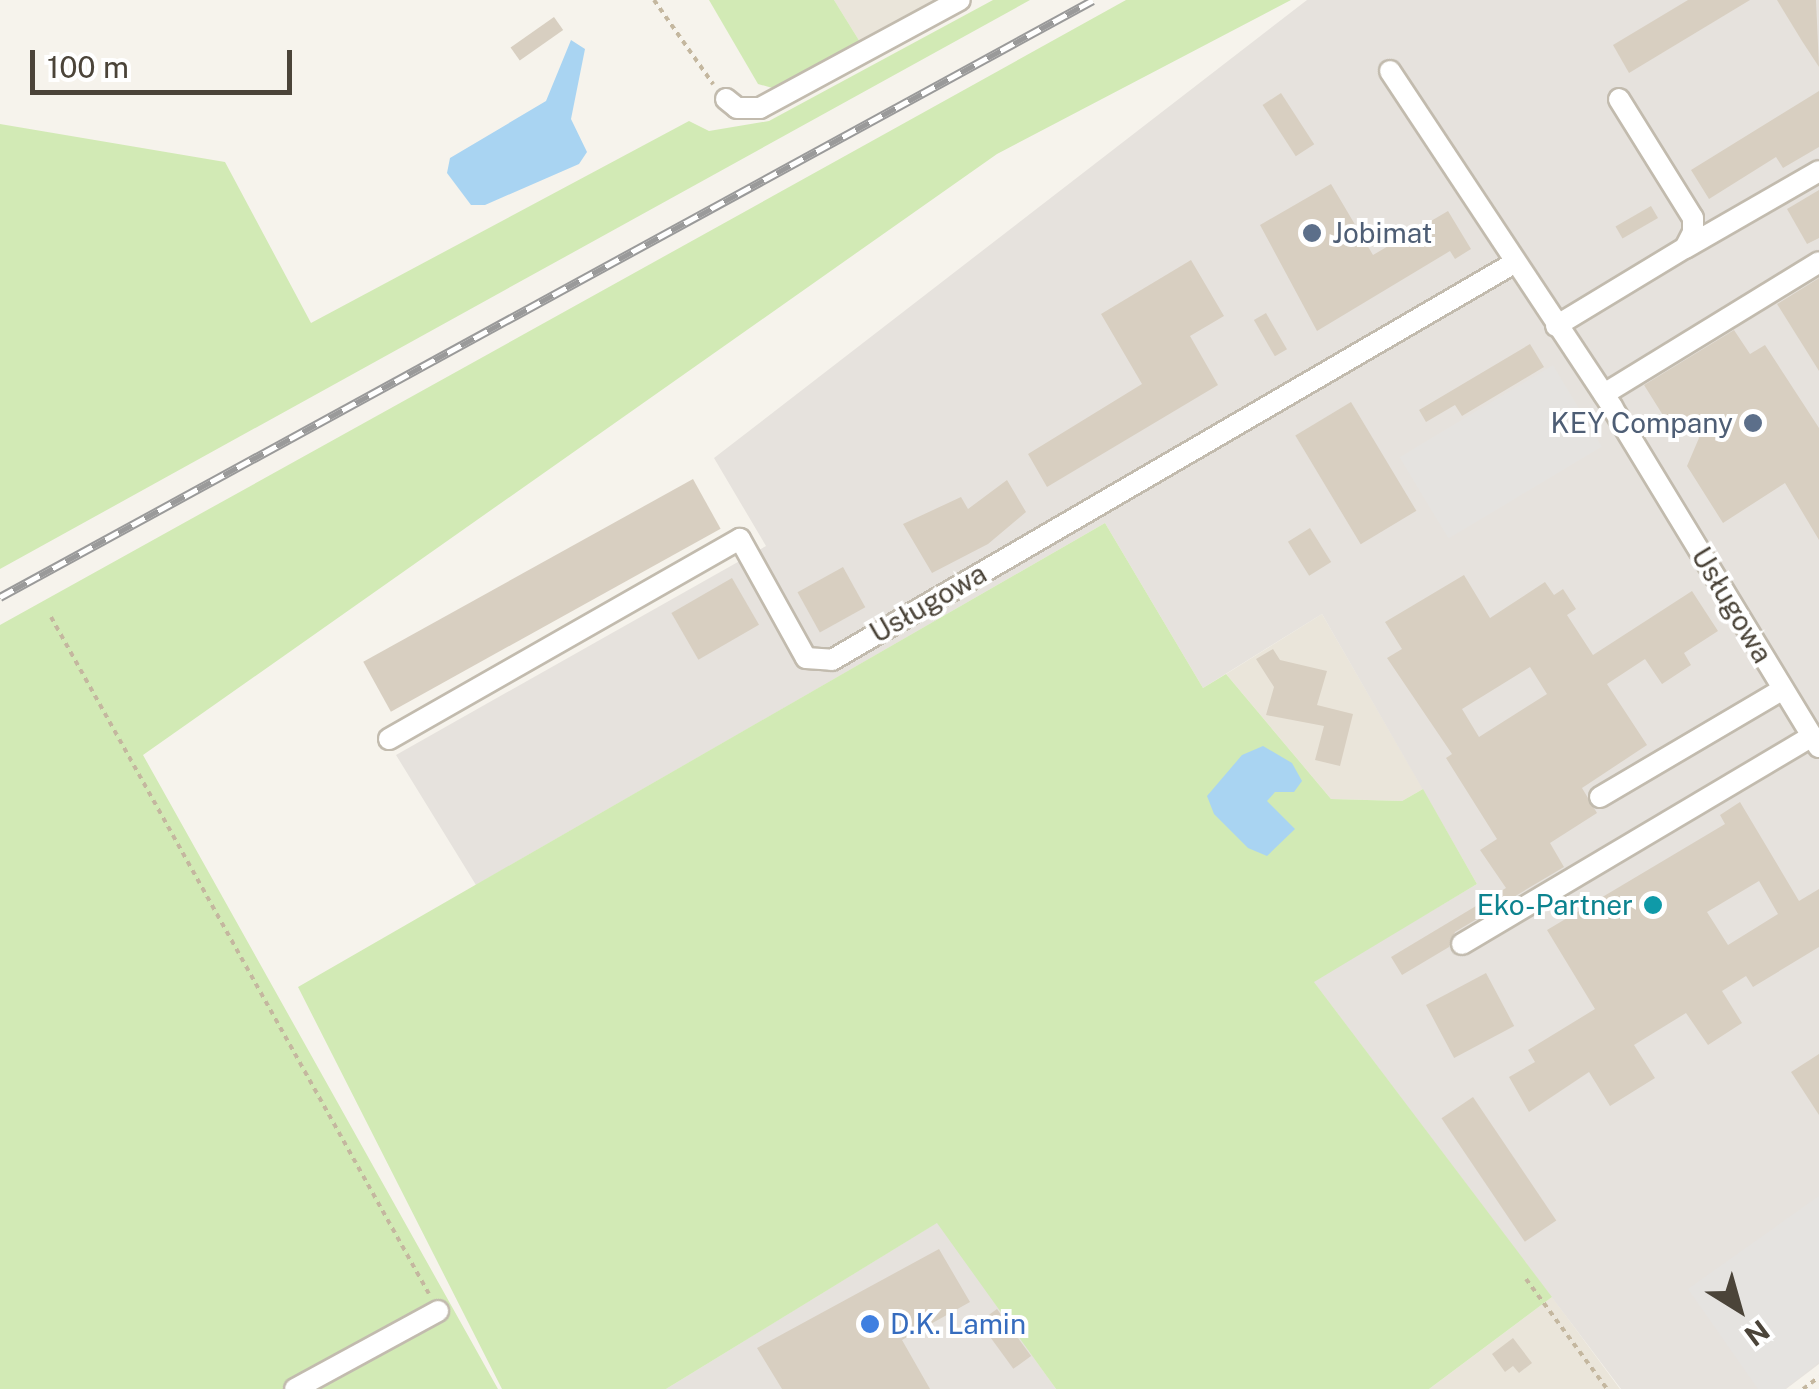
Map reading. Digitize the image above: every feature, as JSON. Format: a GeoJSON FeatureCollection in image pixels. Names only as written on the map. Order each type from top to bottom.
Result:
{"type":"FeatureCollection","features":[{"type":"Feature","properties":{"kind":"street"},"geometry":{"type":"LineString","coordinates":[[726,99],[736,108],[760,108],[960,0]]}},
{"type":"Feature","properties":{"kind":"street","name":"Usługowa"},"geometry":{"type":"LineString","coordinates":[[1390,71],[1604,394],[1816,742]]}},
{"type":"Feature","properties":{"kind":"street"},"geometry":{"type":"LineString","coordinates":[[1619,99],[1693,218],[1685,248]]}},
{"type":"Feature","properties":{"kind":"street"},"geometry":{"type":"LineString","coordinates":[[1556,326],[1819,171]]}},
{"type":"Feature","properties":{"kind":"street"},"geometry":{"type":"LineString","coordinates":[[1604,394],[1819,262]]}},
{"type":"Feature","properties":{"kind":"street","name":"Usługowa"},"geometry":{"type":"LineString","coordinates":[[389,739],[740,539],[806,658],[832,660],[1514,263]]}},
{"type":"Feature","properties":{"kind":"street"},"geometry":{"type":"LineString","coordinates":[[1600,797],[1783,689]]}},
{"type":"Feature","properties":{"kind":"street"},"geometry":{"type":"LineString","coordinates":[[1462,944],[1816,742]]}},
{"type":"Feature","properties":{"kind":"street"},"geometry":{"type":"LineString","coordinates":[[295,1389],[438,1311]]}},
{"type":"Feature","properties":{"kind":"path"},"geometry":{"type":"LineString","coordinates":[[654,0],[726,99]]}},
{"type":"Feature","properties":{"kind":"path"},"geometry":{"type":"LineString","coordinates":[[52,617],[438,1311]]}},
{"type":"Feature","properties":{"kind":"path"},"geometry":{"type":"LineString","coordinates":[[1526,1279],[1607,1389]]}},
{"type":"Feature","properties":{"kind":"path"},"geometry":{"type":"LineString","coordinates":[[1803,1389],[1819,1377]]}},
{"type":"Feature","properties":{"kind":"shaded area"},"geometry":{"type":"Polygon","coordinates":[[[834,0],[935,0],[860,42],[834,0]]]}},
{"type":"Feature","properties":{"kind":"shaded area"},"geometry":{"type":"Polygon","coordinates":[[[1307,0],[1819,0],[1819,1364],[1786,1389],[1621,1389],[1313,981],[1477,884],[1322,614],[1203,688],[1105,523],[476,885],[396,755],[766,546],[714,458],[1307,0]]]}},
{"type":"Feature","properties":{"kind":"shaded area"},"geometry":{"type":"Polygon","coordinates":[[[1553,365],[1602,446],[1448,539],[1400,457],[1553,365]]]}},
{"type":"Feature","properties":{"kind":"shaded area"},"geometry":{"type":"Polygon","coordinates":[[[1322,614],[1423,789],[1402,801],[1331,799],[1226,674],[1322,614]]]}},
{"type":"Feature","properties":{"kind":"shaded area"},"geometry":{"type":"Polygon","coordinates":[[[1819,1196],[1819,1362],[1785,1389],[1758,1389],[1688,1289],[1819,1196]]]}},
{"type":"Feature","properties":{"kind":"shaded area"},"geometry":{"type":"Polygon","coordinates":[[[938,1222],[1056,1389],[666,1389],[938,1222]]]}},
{"type":"Feature","properties":{"kind":"shaded area"},"geometry":{"type":"Polygon","coordinates":[[[1552,1297],[1620,1389],[1429,1389],[1552,1297]]]}},
{"type":"Feature","properties":{"kind":"green space"},"geometry":{"type":"Polygon","coordinates":[[[709,0],[834,0],[860,42],[776,89],[758,84],[709,0]]]}},
{"type":"Feature","properties":{"kind":"green space"},"geometry":{"type":"Polygon","coordinates":[[[993,0],[1030,0],[0,569],[0,124],[225,162],[311,323],[689,121],[709,131],[769,121],[993,0]]]}},
{"type":"Feature","properties":{"kind":"green space"},"geometry":{"type":"Polygon","coordinates":[[[1126,0],[1291,0],[997,154],[143,755],[498,1389],[0,1389],[0,625],[1126,0]]]}},
{"type":"Feature","properties":{"kind":"green space"},"geometry":{"type":"Polygon","coordinates":[[[1105,523],[1203,688],[1226,674],[1331,799],[1402,801],[1423,789],[1477,884],[1314,982],[1552,1297],[1429,1389],[1056,1389],[937,1223],[666,1389],[502,1389],[298,987],[1105,523]]]}},
{"type":"Feature","properties":{"kind":"water"},"geometry":{"type":"Polygon","coordinates":[[[571,40],[585,49],[571,119],[587,152],[579,164],[485,205],[471,205],[447,173],[450,158],[546,101],[571,40]]]}},
{"type":"Feature","properties":{"kind":"water"},"geometry":{"type":"Polygon","coordinates":[[[1263,746],[1292,763],[1302,781],[1294,792],[1275,792],[1267,801],[1295,829],[1267,856],[1248,848],[1214,814],[1207,796],[1242,755],[1263,746]]]}},
{"type":"Feature","properties":{"kind":"building"},"geometry":{"type":"Polygon","coordinates":[[[1688,0],[1750,0],[1629,73],[1613,45],[1688,0]]]}},
{"type":"Feature","properties":{"kind":"building"},"geometry":{"type":"Polygon","coordinates":[[[1777,0],[1816,0],[1819,67],[1802,41],[1777,0]]]}},
{"type":"Feature","properties":{"kind":"building"},"geometry":{"type":"Polygon","coordinates":[[[554,17],[563,30],[520,61],[511,47],[554,17]]]}},
{"type":"Feature","properties":{"kind":"building"},"geometry":{"type":"Polygon","coordinates":[[[1819,91],[1819,147],[1783,168],[1776,157],[1709,199],[1691,170],[1819,91]]]}},
{"type":"Feature","properties":{"kind":"building"},"geometry":{"type":"Polygon","coordinates":[[[1281,93],[1314,144],[1296,156],[1263,105],[1281,93]]]}},
{"type":"Feature","properties":{"kind":"building"},"geometry":{"type":"Polygon","coordinates":[[[1331,184],[1373,255],[1448,211],[1471,249],[1455,259],[1450,251],[1317,331],[1260,225],[1331,184]]]}},
{"type":"Feature","properties":{"kind":"building"},"geometry":{"type":"Polygon","coordinates":[[[1819,190],[1819,238],[1807,244],[1787,209],[1819,190]]]}},
{"type":"Feature","properties":{"kind":"building"},"geometry":{"type":"Polygon","coordinates":[[[1651,206],[1658,218],[1622,239],[1615,226],[1651,206]]]}},
{"type":"Feature","properties":{"kind":"building"},"geometry":{"type":"Polygon","coordinates":[[[1191,260],[1224,316],[1190,336],[1218,385],[1047,487],[1028,454],[1142,384],[1101,314],[1191,260]]]}},
{"type":"Feature","properties":{"kind":"building"},"geometry":{"type":"Polygon","coordinates":[[[1819,278],[1819,371],[1777,304],[1819,278]]]}},
{"type":"Feature","properties":{"kind":"building"},"geometry":{"type":"Polygon","coordinates":[[[1266,313],[1287,349],[1275,356],[1254,320],[1266,313]]]}},
{"type":"Feature","properties":{"kind":"building","name":"KEY Company"},"geometry":{"type":"Polygon","coordinates":[[[1734,330],[1750,354],[1765,345],[1819,428],[1819,540],[1785,483],[1723,523],[1687,466],[1699,438],[1687,418],[1671,428],[1644,385],[1734,330]]]}},
{"type":"Feature","properties":{"kind":"building"},"geometry":{"type":"Polygon","coordinates":[[[1530,344],[1544,367],[1462,416],[1455,405],[1426,422],[1419,410],[1530,344]]]}},
{"type":"Feature","properties":{"kind":"building"},"geometry":{"type":"Polygon","coordinates":[[[1351,402],[1416,511],[1361,544],[1295,435],[1351,402]]]}},
{"type":"Feature","properties":{"kind":"building"},"geometry":{"type":"Polygon","coordinates":[[[693,479],[721,529],[391,712],[363,662],[693,479]]]}},
{"type":"Feature","properties":{"kind":"building"},"geometry":{"type":"Polygon","coordinates":[[[1007,480],[1026,512],[988,544],[932,573],[903,524],[961,497],[968,509],[1007,480]]]}},
{"type":"Feature","properties":{"kind":"building"},"geometry":{"type":"Polygon","coordinates":[[[1310,528],[1331,562],[1309,576],[1288,542],[1310,528]]]}},
{"type":"Feature","properties":{"kind":"building"},"geometry":{"type":"Polygon","coordinates":[[[843,567],[865,607],[820,632],[798,592],[843,567]]]}},
{"type":"Feature","properties":{"kind":"building"},"geometry":{"type":"Polygon","coordinates":[[[1464,575],[1490,618],[1545,582],[1554,595],[1563,589],[1576,609],[1567,615],[1593,655],[1692,591],[1718,631],[1684,653],[1691,665],[1662,684],[1645,659],[1607,684],[1647,745],[1582,788],[1597,813],[1550,843],[1564,867],[1455,932],[1449,947],[1402,975],[1391,957],[1506,888],[1480,850],[1497,839],[1446,758],[1452,754],[1387,658],[1402,649],[1385,622],[1464,575]],[[1530,667],[1462,709],[1479,737],[1547,694],[1530,667]]]}},
{"type":"Feature","properties":{"kind":"building"},"geometry":{"type":"Polygon","coordinates":[[[732,578],[759,625],[698,660],[671,613],[732,578]]]}},
{"type":"Feature","properties":{"kind":"building"},"geometry":{"type":"Polygon","coordinates":[[[1273,649],[1280,660],[1327,671],[1317,705],[1353,714],[1340,766],[1315,760],[1324,726],[1266,715],[1274,687],[1256,659],[1273,649]]]}},
{"type":"Feature","properties":{"kind":"building"},"geometry":{"type":"Polygon","coordinates":[[[1740,802],[1799,901],[1819,889],[1819,947],[1753,987],[1746,976],[1722,991],[1742,1023],[1708,1045],[1686,1013],[1634,1045],[1655,1078],[1610,1106],[1589,1072],[1529,1112],[1509,1077],[1535,1062],[1528,1050],[1595,1009],[1547,930],[1725,824],[1720,815],[1740,802]],[[1759,881],[1707,912],[1728,945],[1778,914],[1759,881]]]}},
{"type":"Feature","properties":{"kind":"building"},"geometry":{"type":"Polygon","coordinates":[[[1486,973],[1514,1026],[1454,1058],[1426,1005],[1486,973]]]}},
{"type":"Feature","properties":{"kind":"building"},"geometry":{"type":"Polygon","coordinates":[[[1819,1054],[1819,1115],[1791,1072],[1819,1054]]]}},
{"type":"Feature","properties":{"kind":"building"},"geometry":{"type":"Polygon","coordinates":[[[1473,1097],[1556,1221],[1525,1242],[1441,1118],[1473,1097]]]}},
{"type":"Feature","properties":{"kind":"building"},"geometry":{"type":"Polygon","coordinates":[[[939,1249],[970,1302],[902,1340],[930,1389],[782,1389],[757,1348],[939,1249]]]}},
{"type":"Feature","properties":{"kind":"building"},"geometry":{"type":"Polygon","coordinates":[[[997,1309],[1031,1356],[1013,1369],[979,1322],[997,1309]]]}},
{"type":"Feature","properties":{"kind":"building"},"geometry":{"type":"Polygon","coordinates":[[[1513,1338],[1532,1363],[1519,1373],[1513,1366],[1505,1372],[1492,1354],[1513,1338]]]}},
{"type":"Feature","properties":{"kind":"railway"},"geometry":{"type":"LineString","coordinates":[[0,597],[1093,0]]}},
{"type":"Feature","properties":{"kind":"place","name":"Jobimat"},"geometry":{"type":"Point","coordinates":[1312,233]}},
{"type":"Feature","properties":{"kind":"place","name":"KEY Company"},"geometry":{"type":"Point","coordinates":[1753,423]}},
{"type":"Feature","properties":{"kind":"place","name":"Eko-Partner"},"geometry":{"type":"Point","coordinates":[1653,905]}},
{"type":"Feature","properties":{"kind":"place","name":"D.K. Lamin"},"geometry":{"type":"Point","coordinates":[870,1324]}}]}
